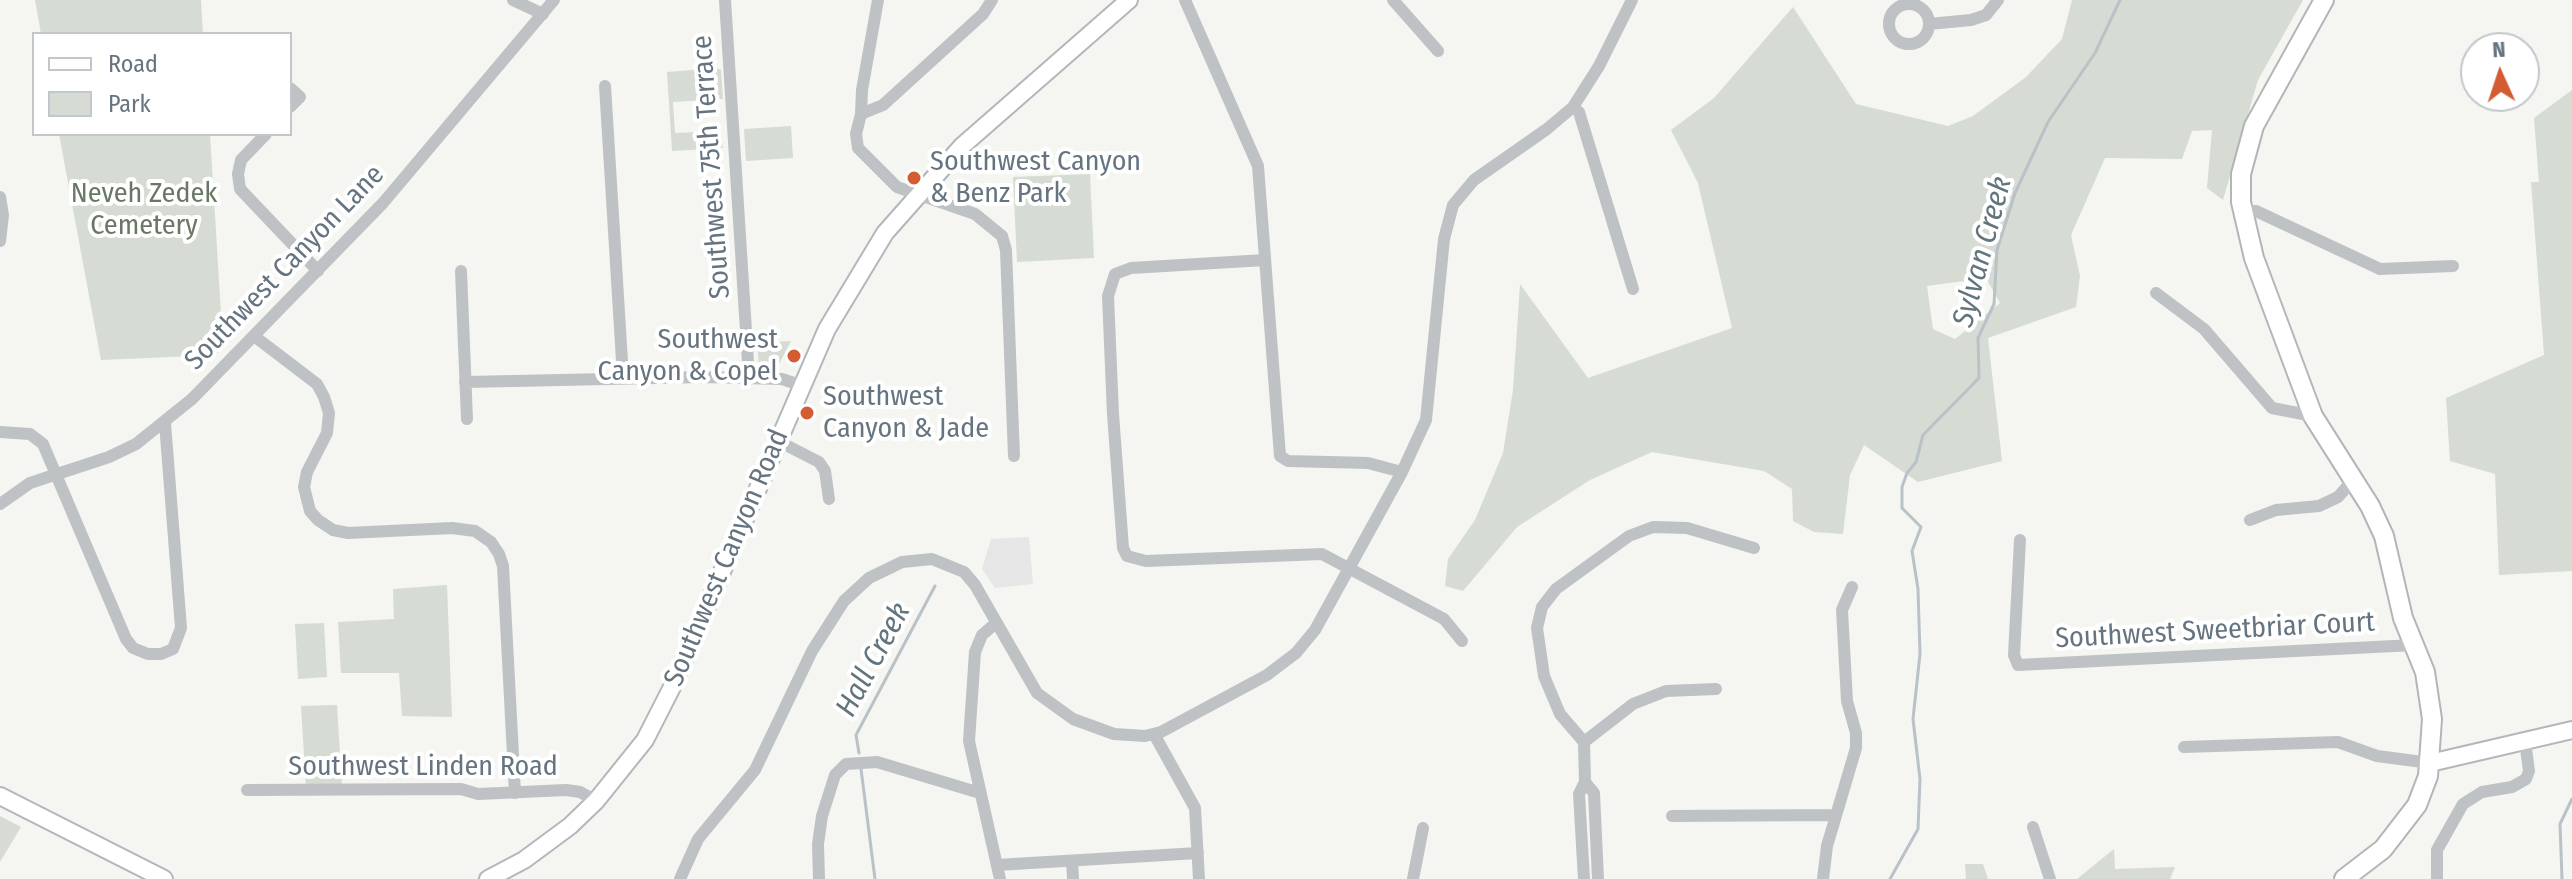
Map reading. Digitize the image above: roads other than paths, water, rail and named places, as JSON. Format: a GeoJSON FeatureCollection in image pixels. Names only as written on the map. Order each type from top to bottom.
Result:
{"type":"FeatureCollection","features":[{"type":"Feature","properties":{"kind":"main road","name":"Southwest Canyon Road"},"geometry":{"type":"LineString","coordinates":[[488,879],[548,843],[596,801],[628,764],[660,714],[800,385],[855,278],[917,193],[972,137],[1129,0]]}},
{"type":"Feature","properties":{"kind":"main road"},"geometry":{"type":"LineString","coordinates":[[2324,0],[2254,126],[2241,174],[2243,213],[2254,258],[2313,416],[2384,536],[2401,609],[2425,672],[2431,708],[2430,763],[2423,793],[2406,822],[2383,849],[2344,879]]}},
{"type":"Feature","properties":{"kind":"main road"},"geometry":{"type":"LineString","coordinates":[[2430,763],[2572,730]]}},
{"type":"Feature","properties":{"kind":"main road"},"geometry":{"type":"LineString","coordinates":[[0,796],[164,879]]}},
{"type":"Feature","properties":{"kind":"street"},"geometry":{"type":"LineString","coordinates":[[513,0],[543,14]]}},
{"type":"Feature","properties":{"kind":"street","name":"Southwest Canyon Lane"},"geometry":{"type":"LineString","coordinates":[[0,504],[30,483],[109,457],[165,423],[318,271],[403,181],[554,0]]}},
{"type":"Feature","properties":{"kind":"street","name":"Southwest 75th Terrace"},"geometry":{"type":"LineString","coordinates":[[725,0],[749,378]]}},
{"type":"Feature","properties":{"kind":"street"},"geometry":{"type":"LineString","coordinates":[[878,0],[856,134],[858,148],[897,187],[975,214],[1002,236],[1006,250],[1014,456]]}},
{"type":"Feature","properties":{"kind":"street"},"geometry":{"type":"LineString","coordinates":[[861,114],[883,105],[983,14],[992,0]]}},
{"type":"Feature","properties":{"kind":"street"},"geometry":{"type":"LineString","coordinates":[[1185,0],[1256,156],[1280,456],[1288,461],[1368,463],[1402,472]]}},
{"type":"Feature","properties":{"kind":"street"},"geometry":{"type":"LineString","coordinates":[[1393,0],[1438,51]]}},
{"type":"Feature","properties":{"kind":"street"},"geometry":{"type":"LineString","coordinates":[[680,879],[698,839],[755,770],[812,651],[855,588],[902,562],[932,559],[947,563],[970,578],[1045,701],[1073,719],[1120,735],[1154,734],[1267,675],[1296,653],[1315,630],[1402,472],[1426,420],[1444,239],[1453,205],[1474,180],[1573,107],[1599,66],[1632,0]]}},
{"type":"Feature","properties":{"kind":"street"},"geometry":{"type":"LineString","coordinates":[[1929,24],[1971,20],[1986,15],[1998,0]]}},
{"type":"Feature","properties":{"kind":"street"},"geometry":{"type":"LineString","coordinates":[[1904,2],[1921,8],[1929,24],[1927,35],[1910,45],[1896,40],[1889,27],[1889,19],[1904,2]]}},
{"type":"Feature","properties":{"kind":"street"},"geometry":{"type":"LineString","coordinates":[[605,86],[623,377]]}},
{"type":"Feature","properties":{"kind":"street"},"geometry":{"type":"LineString","coordinates":[[292,90],[300,97],[292,105]]}},
{"type":"Feature","properties":{"kind":"street"},"geometry":{"type":"LineString","coordinates":[[1573,107],[1579,112],[1633,289]]}},
{"type":"Feature","properties":{"kind":"street"},"geometry":{"type":"LineString","coordinates":[[264,136],[241,160],[240,189],[318,271]]}},
{"type":"Feature","properties":{"kind":"street"},"geometry":{"type":"LineString","coordinates":[[0,197],[3,215],[0,241]]}},
{"type":"Feature","properties":{"kind":"street"},"geometry":{"type":"LineString","coordinates":[[2243,213],[2256,211],[2380,269],[2453,266]]}},
{"type":"Feature","properties":{"kind":"street"},"geometry":{"type":"LineString","coordinates":[[1265,260],[1131,268],[1115,274],[1108,296],[1113,414],[1123,548],[1127,556],[1146,561],[1313,553],[1347,567],[1444,619],[1462,641]]}},
{"type":"Feature","properties":{"kind":"street"},"geometry":{"type":"LineString","coordinates":[[461,271],[467,419]]}},
{"type":"Feature","properties":{"kind":"street"},"geometry":{"type":"LineString","coordinates":[[2156,293],[2204,329],[2272,408],[2313,416]]}},
{"type":"Feature","properties":{"kind":"street"},"geometry":{"type":"LineString","coordinates":[[254,336],[317,384],[324,397],[329,413],[327,433],[307,472],[304,487],[310,511],[318,520],[333,530],[348,533],[452,528],[475,531],[491,542],[499,554],[503,566],[515,793]]}},
{"type":"Feature","properties":{"kind":"street"},"geometry":{"type":"LineString","coordinates":[[465,382],[623,377],[749,378],[782,379],[800,385]]}},
{"type":"Feature","properties":{"kind":"street"},"geometry":{"type":"LineString","coordinates":[[0,432],[30,434],[50,454],[126,639],[133,648],[148,654],[173,649],[181,628],[165,423]]}},
{"type":"Feature","properties":{"kind":"street"},"geometry":{"type":"LineString","coordinates":[[778,441],[819,462],[825,471],[829,499]]}},
{"type":"Feature","properties":{"kind":"street"},"geometry":{"type":"LineString","coordinates":[[2250,520],[2276,510],[2319,506],[2338,497],[2353,480]]}},
{"type":"Feature","properties":{"kind":"street"},"geometry":{"type":"LineString","coordinates":[[1584,879],[1579,794],[1585,782],[1584,742],[1560,714],[1540,660],[1537,624],[1550,594],[1629,536],[1653,527],[1687,528],[1754,548]]}},
{"type":"Feature","properties":{"kind":"street","name":"Southwest Sweetbriar Court"},"geometry":{"type":"LineString","coordinates":[[2020,540],[2014,655],[2018,665],[2414,645]]}},
{"type":"Feature","properties":{"kind":"street"},"geometry":{"type":"LineString","coordinates":[[1823,879],[1821,868],[1856,748],[1856,733],[1847,701],[1842,610],[1852,587]]}},
{"type":"Feature","properties":{"kind":"street"},"geometry":{"type":"LineString","coordinates":[[996,623],[977,645],[969,741],[1000,879]]}},
{"type":"Feature","properties":{"kind":"street"},"geometry":{"type":"LineString","coordinates":[[1584,742],[1633,704],[1666,691],[1716,689]]}},
{"type":"Feature","properties":{"kind":"street"},"geometry":{"type":"LineString","coordinates":[[1154,734],[1195,808],[1199,879]]}},
{"type":"Feature","properties":{"kind":"street"},"geometry":{"type":"LineString","coordinates":[[2437,879],[2437,850],[2463,804],[2482,792],[2512,787],[2526,779],[2529,771],[2525,741]]}},
{"type":"Feature","properties":{"kind":"street"},"geometry":{"type":"LineString","coordinates":[[2194,761],[2188,746],[2338,742],[2377,756],[2430,763]]}},
{"type":"Feature","properties":{"kind":"street"},"geometry":{"type":"LineString","coordinates":[[819,879],[818,844],[822,816],[835,775],[846,764],[877,762],[980,793]]}},
{"type":"Feature","properties":{"kind":"street"},"geometry":{"type":"LineString","coordinates":[[1585,782],[1594,793],[1598,879]]}},
{"type":"Feature","properties":{"kind":"street","name":"Southwest Linden Road"},"geometry":{"type":"LineString","coordinates":[[247,790],[461,789],[478,794],[574,790],[596,801]]}},
{"type":"Feature","properties":{"kind":"street"},"geometry":{"type":"LineString","coordinates":[[1672,816],[1835,815]]}},
{"type":"Feature","properties":{"kind":"street"},"geometry":{"type":"LineString","coordinates":[[2033,827],[2050,879]]}},
{"type":"Feature","properties":{"kind":"street"},"geometry":{"type":"LineString","coordinates":[[1413,879],[1423,828]]}},
{"type":"Feature","properties":{"kind":"street"},"geometry":{"type":"LineString","coordinates":[[997,865],[1198,853]]}},
{"type":"Feature","properties":{"kind":"street"},"geometry":{"type":"LineString","coordinates":[[1072,861],[1073,879]]}},
{"type":"Feature","properties":{"kind":"waterway","name":"Sylvan Creek"},"geometry":{"type":"LineString","coordinates":[[1890,879],[1918,829],[1920,779],[1913,719],[1920,654],[1918,589],[1912,551],[1921,527],[1902,508],[1902,487],[1907,473],[1916,462],[1923,435],[1979,378],[1978,338],[1994,304],[1997,250],[2015,193],[2048,122],[2095,53],[2120,0]]}},
{"type":"Feature","properties":{"kind":"waterway","name":"Hall Creek"},"geometry":{"type":"LineString","coordinates":[[859,753],[856,735],[935,586]]}},
{"type":"Feature","properties":{"kind":"waterway","name":"Hall Creek"},"geometry":{"type":"LineString","coordinates":[[861,769],[875,879]]}},
{"type":"Feature","properties":{"kind":"waterway"},"geometry":{"type":"LineString","coordinates":[[2562,879],[2560,824],[2572,799]]}},
{"type":"Feature","properties":{"kind":"place","name":"Southwest Canyon & Benz Park"},"geometry":{"type":"Point","coordinates":[914,178]}},
{"type":"Feature","properties":{"kind":"place","name":"Southwest Canyon & Copel"},"geometry":{"type":"Point","coordinates":[794,356]}},
{"type":"Feature","properties":{"kind":"place","name":"Southwest Canyon & Jade"},"geometry":{"type":"Point","coordinates":[807,413]}},
{"type":"Feature","properties":{"kind":"park label","name":"Neveh Zedek Cemetery"},"geometry":{"type":"Point","coordinates":[144,210]}}]}
